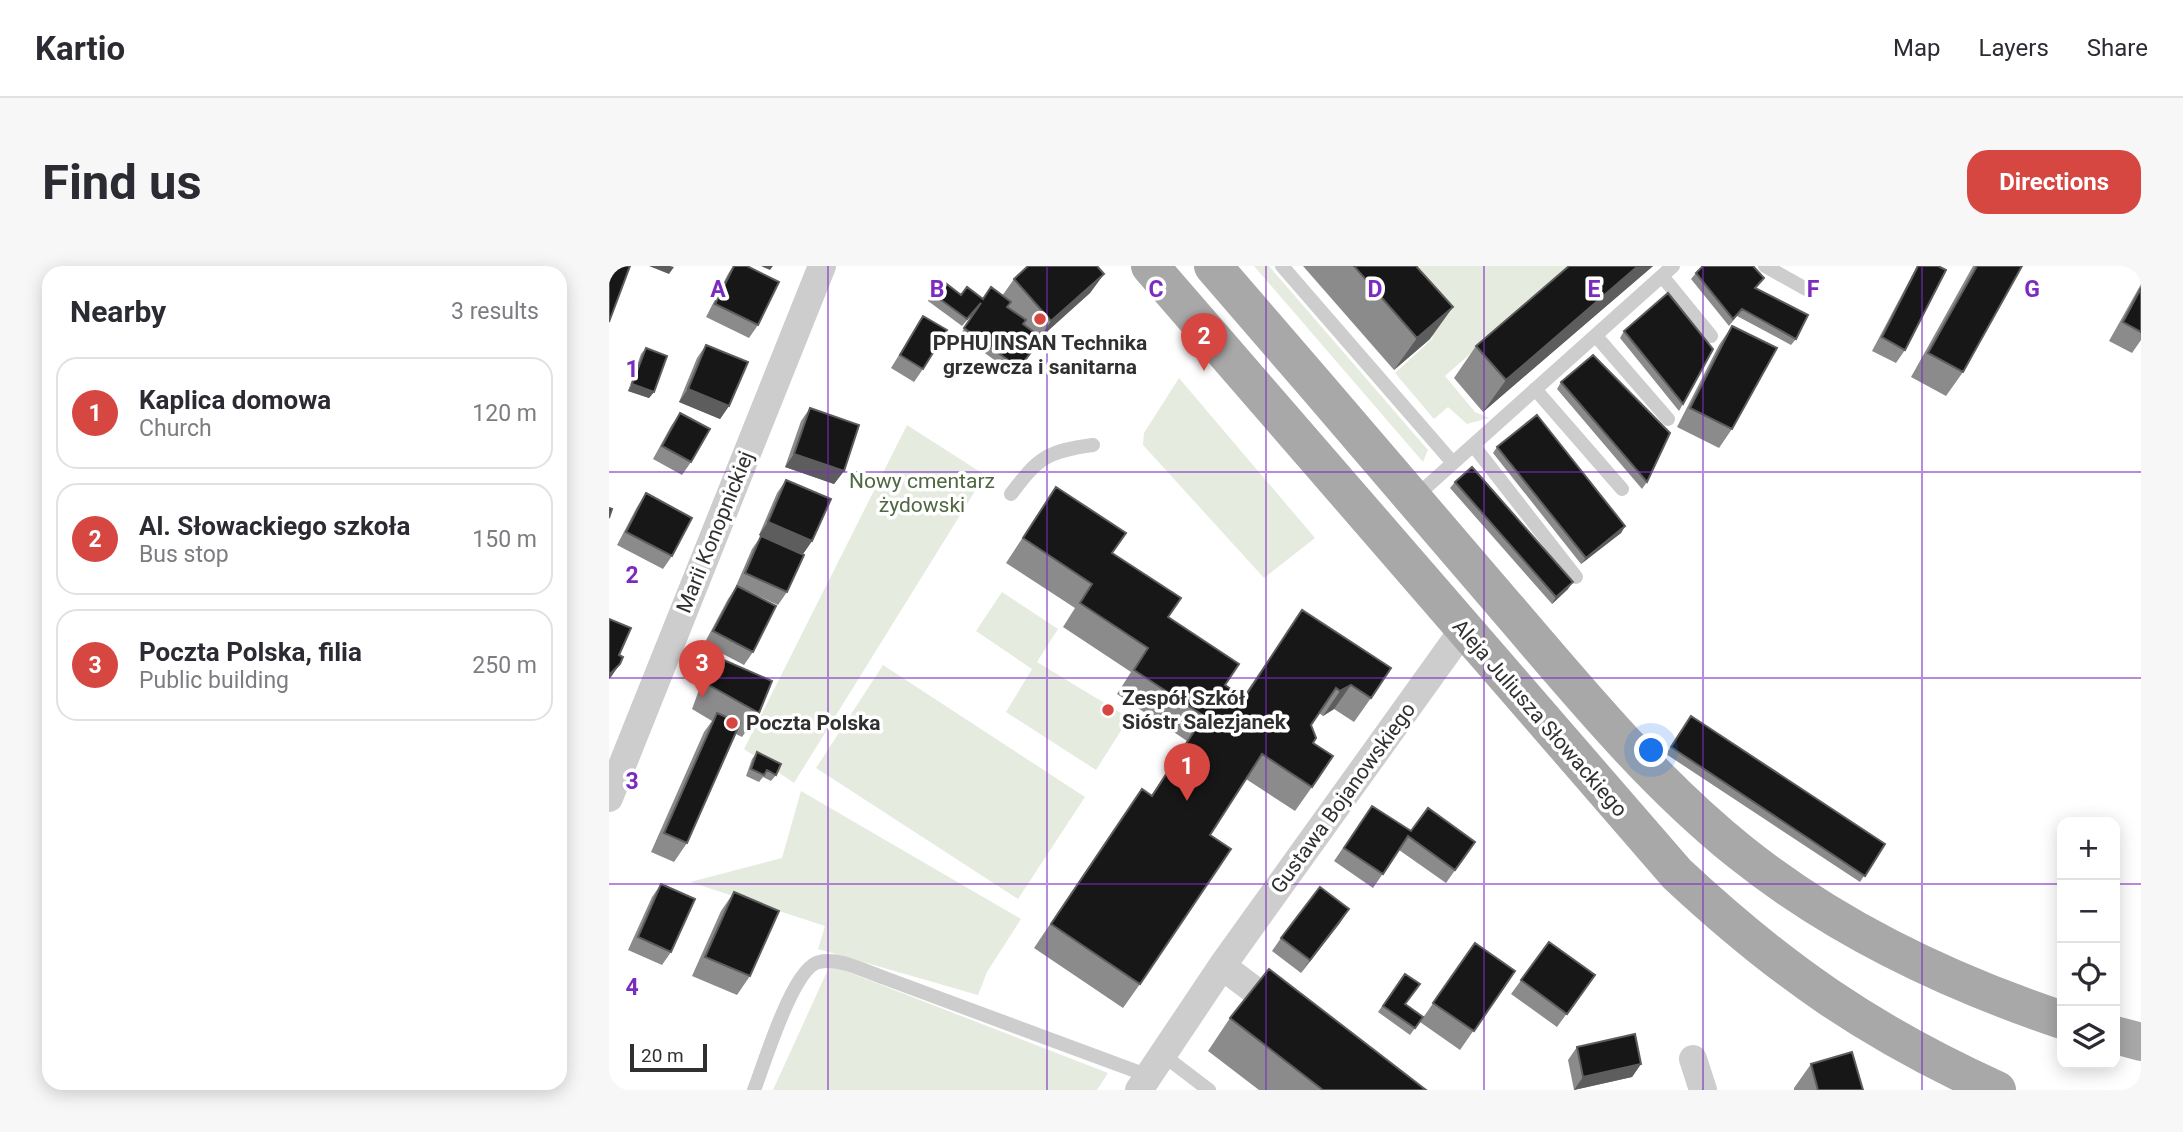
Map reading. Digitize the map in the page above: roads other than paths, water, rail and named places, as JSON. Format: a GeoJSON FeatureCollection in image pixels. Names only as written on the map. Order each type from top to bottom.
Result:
{"type":"FeatureCollection","features":[{"type":"Feature","properties":{"kind":"main road","name":"Aleja Juliusza Słowackiego"},"geometry":{"type":"LineString","coordinates":[[1150,266],[1677,874],[1755,945],[1864,1023],[1997,1090]]}},
{"type":"Feature","properties":{"kind":"main road"},"geometry":{"type":"LineString","coordinates":[[1213,266],[1638,759],[1689,810],[1741,853],[1858,932],[1917,964],[2057,1018]]}},
{"type":"Feature","properties":{"kind":"main road"},"geometry":{"type":"LineString","coordinates":[[2120,1036],[2141,1042]]}},
{"type":"Feature","properties":{"kind":"street","name":"Marii Konopnickiej"},"geometry":{"type":"LineString","coordinates":[[609,798],[615,761],[822,266]]}},
{"type":"Feature","properties":{"kind":"street","name":"Gustawa Bojanowskiego"},"geometry":{"type":"LineString","coordinates":[[1150,1074],[1223,966],[1463,630]]}},
{"type":"Feature","properties":{"kind":"street"},"geometry":{"type":"LineString","coordinates":[[1223,966],[1299,1024]]}},
{"type":"Feature","properties":{"kind":"street"},"geometry":{"type":"LineString","coordinates":[[1693,1059],[1703,1090]]}},
{"type":"Feature","properties":{"kind":"lane"},"geometry":{"type":"LineString","coordinates":[[1282,266],[1453,463]]}},
{"type":"Feature","properties":{"kind":"lane"},"geometry":{"type":"LineString","coordinates":[[1413,499],[1673,266]]}},
{"type":"Feature","properties":{"kind":"lane"},"geometry":{"type":"LineString","coordinates":[[1766,266],[1806,289]]}},
{"type":"Feature","properties":{"kind":"lane"},"geometry":{"type":"LineString","coordinates":[[1662,276],[1711,336]]}},
{"type":"Feature","properties":{"kind":"lane"},"geometry":{"type":"LineString","coordinates":[[1596,336],[1668,419]]}},
{"type":"Feature","properties":{"kind":"lane"},"geometry":{"type":"LineString","coordinates":[[1535,390],[1622,489]]}},
{"type":"Feature","properties":{"kind":"lane"},"geometry":{"type":"LineString","coordinates":[[1011,494],[1034,463],[1064,449],[1093,445]]}},
{"type":"Feature","properties":{"kind":"lane"},"geometry":{"type":"LineString","coordinates":[[1473,445],[1576,577]]}},
{"type":"Feature","properties":{"kind":"lane"},"geometry":{"type":"LineString","coordinates":[[754,1090],[791,995],[803,972],[818,961],[841,963],[1150,1074],[1209,1090]]}},
{"type":"Feature","properties":{"kind":"place","name":"PPHU INSAN Technika grzewcza i sanitarna"},"geometry":{"type":"Point","coordinates":[1040,319]}},
{"type":"Feature","properties":{"kind":"place","name":"Al. Słowackiego szkoła"},"geometry":{"type":"Point","coordinates":[1204,371]}},
{"type":"Feature","properties":{"kind":"place","name":"Poczta Polska, filia"},"geometry":{"type":"Point","coordinates":[702,698]}},
{"type":"Feature","properties":{"kind":"place","name":"Zespół Szkół Sióstr Salezjanek"},"geometry":{"type":"Point","coordinates":[1108,710]}},
{"type":"Feature","properties":{"kind":"place","name":"Poczta Polska"},"geometry":{"type":"Point","coordinates":[732,723]}},
{"type":"Feature","properties":{"kind":"place","name":"Kaplica domowa"},"geometry":{"type":"Point","coordinates":[1187,801]}},
{"type":"Feature","properties":{"kind":"park label","name":"Nowy cmentarz żydowski"},"geometry":{"type":"Point","coordinates":[922,493]}}]}
